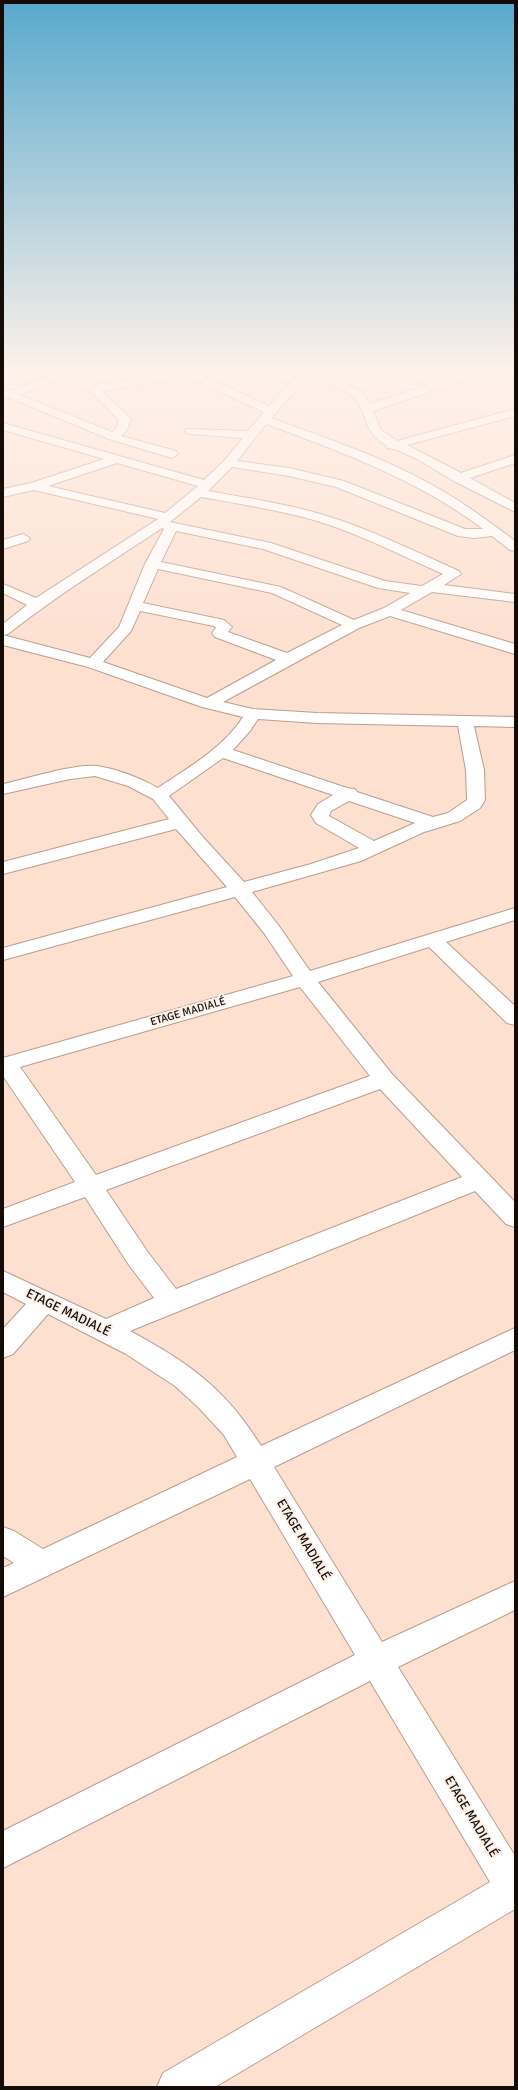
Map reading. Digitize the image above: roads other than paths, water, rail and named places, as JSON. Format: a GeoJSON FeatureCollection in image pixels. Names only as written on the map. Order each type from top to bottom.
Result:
{"type":"FeatureCollection","features":[{"type":"Feature","properties":{"kind":"street"},"geometry":{"type":"LineString","coordinates":[[3,493],[34,486],[95,466]]}},
{"type":"Feature","properties":{"kind":"street"},"geometry":{"type":"LineString","coordinates":[[138,466],[202,489],[323,519],[385,543],[454,574],[389,611],[354,625],[288,659],[208,704]]}},
{"type":"Feature","properties":{"kind":"street"},"geometry":{"type":"LineString","coordinates":[[3,631],[37,604],[167,522],[226,466]]}},
{"type":"Feature","properties":{"kind":"street"},"geometry":{"type":"LineString","coordinates":[[246,466],[289,472],[340,484],[463,533],[474,534],[494,532]]}},
{"type":"Feature","properties":{"kind":"street"},"geometry":{"type":"LineString","coordinates":[[380,466],[451,501],[515,547]]}},
{"type":"Feature","properties":{"kind":"street"},"geometry":{"type":"LineString","coordinates":[[435,466],[515,508]]}},
{"type":"Feature","properties":{"kind":"street"},"geometry":{"type":"LineString","coordinates":[[433,491],[499,466]]}},
{"type":"Feature","properties":{"kind":"street"},"geometry":{"type":"LineString","coordinates":[[34,486],[167,522],[266,546],[383,585],[515,598]]}},
{"type":"Feature","properties":{"kind":"street"},"geometry":{"type":"LineString","coordinates":[[93,664],[126,628],[167,522]]}},
{"type":"Feature","properties":{"kind":"street"},"geometry":{"type":"LineString","coordinates":[[3,545],[23,538]]}},
{"type":"Feature","properties":{"kind":"street"},"geometry":{"type":"LineString","coordinates":[[152,564],[276,590],[354,625]]}},
{"type":"Feature","properties":{"kind":"street"},"geometry":{"type":"LineString","coordinates":[[3,588],[37,604]]}},
{"type":"Feature","properties":{"kind":"street"},"geometry":{"type":"LineString","coordinates":[[134,606],[219,623],[225,627],[219,632],[220,634],[288,659]]}},
{"type":"Feature","properties":{"kind":"street"},"geometry":{"type":"LineString","coordinates":[[389,611],[515,649]]}},
{"type":"Feature","properties":{"kind":"street"},"geometry":{"type":"LineString","coordinates":[[3,640],[93,664],[208,704],[252,714],[316,718],[515,722]]}},
{"type":"Feature","properties":{"kind":"street"},"geometry":{"type":"LineString","coordinates":[[159,795],[222,752],[245,727],[252,714]]}},
{"type":"Feature","properties":{"kind":"street"},"geometry":{"type":"LineString","coordinates":[[3,954],[318,868],[373,848],[418,828],[435,824],[465,811],[476,800],[474,770],[465,721]]}},
{"type":"Feature","properties":{"kind":"street"},"geometry":{"type":"LineString","coordinates":[[222,752],[260,766],[348,793],[435,824]]}},
{"type":"Feature","properties":{"kind":"street"},"geometry":{"type":"LineString","coordinates":[[3,789],[70,774],[96,771],[134,782],[159,795],[180,822],[239,889],[272,930],[305,979],[384,1079],[515,1218]]}},
{"type":"Feature","properties":{"kind":"street"},"geometry":{"type":"LineString","coordinates":[[348,793],[324,808],[320,815],[322,819],[373,848]]}},
{"type":"Feature","properties":{"kind":"street"},"geometry":{"type":"LineString","coordinates":[[3,868],[180,822]]}},
{"type":"Feature","properties":{"kind":"street","name":"ETAGE MADIALÉ"},"geometry":{"type":"LineString","coordinates":[[4,1065],[305,979],[515,914]]}},
{"type":"Feature","properties":{"kind":"street"},"geometry":{"type":"LineString","coordinates":[[433,940],[515,1018]]}},
{"type":"Feature","properties":{"kind":"street"},"geometry":{"type":"LineString","coordinates":[[4,1065],[90,1186],[138,1258],[171,1302]]}},
{"type":"Feature","properties":{"kind":"street"},"geometry":{"type":"LineString","coordinates":[[3,1218],[384,1079]]}},
{"type":"Feature","properties":{"kind":"street"},"geometry":{"type":"LineString","coordinates":[[103,1331],[171,1302],[480,1180]]}},
{"type":"Feature","properties":{"kind":"street","name":"ETAGE MADIALÉ"},"geometry":{"type":"LineString","coordinates":[[3,1281],[138,1348],[178,1372],[210,1400],[234,1427],[515,1889]]}},
{"type":"Feature","properties":{"kind":"street"},"geometry":{"type":"LineString","coordinates":[[3,1347],[44,1302]]}},
{"type":"Feature","properties":{"kind":"street"},"geometry":{"type":"LineString","coordinates":[[3,1583],[256,1461],[515,1339]]}},
{"type":"Feature","properties":{"kind":"street"},"geometry":{"type":"LineString","coordinates":[[3,1540],[41,1564]]}},
{"type":"Feature","properties":{"kind":"street"},"geometry":{"type":"LineString","coordinates":[[3,1850],[376,1661],[515,1595]]}},
{"type":"Feature","properties":{"kind":"street"},"geometry":{"type":"LineString","coordinates":[[177,2087],[515,1889]]}}]}
